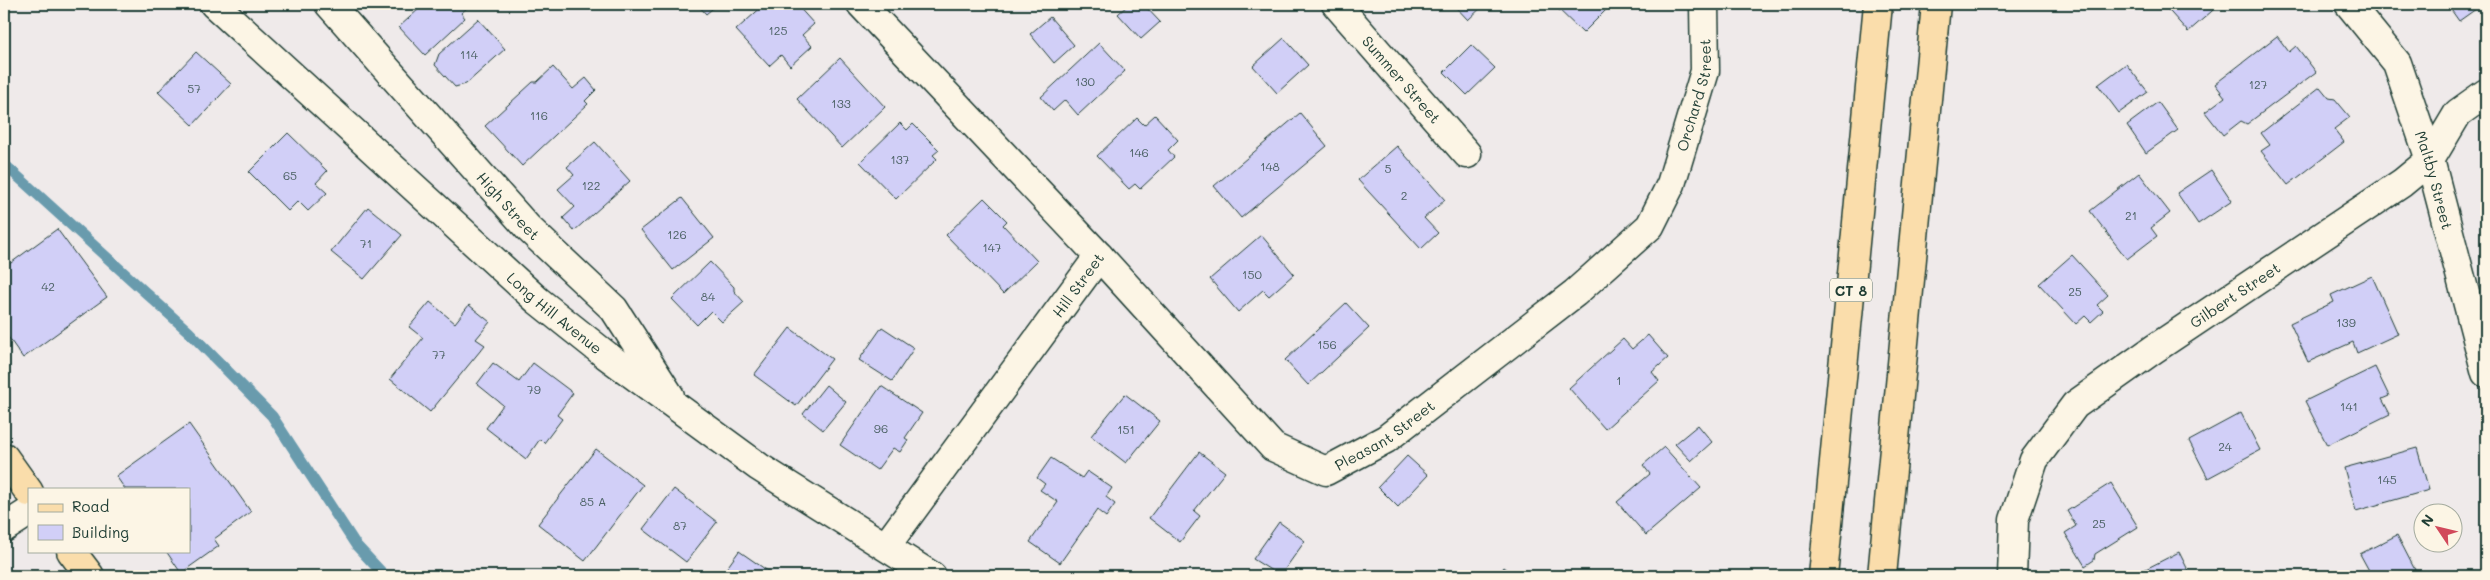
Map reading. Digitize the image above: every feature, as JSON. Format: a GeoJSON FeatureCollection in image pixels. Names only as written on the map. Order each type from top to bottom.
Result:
{"type":"FeatureCollection","features":[{"type":"Feature","properties":{"kind":"main road","name":"CT 8"},"geometry":{"type":"LineString","coordinates":[[1823,576],[1878,4]]}},
{"type":"Feature","properties":{"kind":"main road"},"geometry":{"type":"LineString","coordinates":[[1882,576],[1936,4]]}},
{"type":"Feature","properties":{"kind":"main road"},"geometry":{"type":"LineString","coordinates":[[4,457],[28,491]]}},
{"type":"Feature","properties":{"kind":"main road"},"geometry":{"type":"LineString","coordinates":[[73,552],[90,576]]}},
{"type":"Feature","properties":{"kind":"street","name":"Long Hill Avenue"},"geometry":{"type":"LineString","coordinates":[[214,4],[537,300],[681,412],[759,468],[932,576]]}},
{"type":"Feature","properties":{"kind":"street","name":"High Street"},"geometry":{"type":"LineString","coordinates":[[329,4],[528,228],[614,309],[681,412]]}},
{"type":"Feature","properties":{"kind":"street","name":"Hill Street"},"geometry":{"type":"LineString","coordinates":[[861,4],[1099,256],[886,546]]}},
{"type":"Feature","properties":{"kind":"street","name":"Summer Street"},"geometry":{"type":"LineString","coordinates":[[1336,4],[1467,154]]}},
{"type":"Feature","properties":{"kind":"street","name":"Orchard Street"},"geometry":{"type":"LineString","coordinates":[[1671,184],[1705,71],[1704,4]]}},
{"type":"Feature","properties":{"kind":"street","name":"Maltby Street"},"geometry":{"type":"LineString","coordinates":[[2349,4],[2397,64],[2430,160],[2486,372]]}},
{"type":"Feature","properties":{"kind":"street","name":"Gilbert Street"},"geometry":{"type":"LineString","coordinates":[[2012,576],[2014,520],[2034,460],[2075,406],[2162,343],[2402,183],[2430,160],[2458,113],[2486,93]]}},
{"type":"Feature","properties":{"kind":"street","name":"Pleasant Street"},"geometry":{"type":"LineString","coordinates":[[1099,256],[1273,447],[1326,471],[1386,439],[1575,293],[1650,226],[1671,184]]}},
{"type":"Feature","properties":{"kind":"street"},"geometry":{"type":"LineString","coordinates":[[4,528],[28,513]]}},
{"type":"Feature","properties":{"kind":"building"},"geometry":{"type":"Polygon","coordinates":[[[416,4],[472,4],[461,13],[465,18],[425,55],[399,27],[420,8],[416,4]]]}},
{"type":"Feature","properties":{"kind":"building"},"geometry":{"type":"Polygon","coordinates":[[[697,4],[718,4],[706,14],[697,4]]]}},
{"type":"Feature","properties":{"kind":"building"},"geometry":{"type":"Polygon","coordinates":[[[765,4],[796,4],[814,24],[802,35],[812,46],[790,66],[781,55],[769,66],[736,30],[765,4]]]}},
{"type":"Feature","properties":{"kind":"building"},"geometry":{"type":"Polygon","coordinates":[[[1129,4],[1143,4],[1160,22],[1141,39],[1118,14],[1129,4]]]}},
{"type":"Feature","properties":{"kind":"building"},"geometry":{"type":"Polygon","coordinates":[[[1453,4],[1485,4],[1468,20],[1453,4]]]}},
{"type":"Feature","properties":{"kind":"building"},"geometry":{"type":"Polygon","coordinates":[[[1553,4],[1612,4],[1583,33],[1553,4]]]}},
{"type":"Feature","properties":{"kind":"building"},"geometry":{"type":"Polygon","coordinates":[[[2163,4],[2220,4],[2188,32],[2163,4]]]}},
{"type":"Feature","properties":{"kind":"building"},"geometry":{"type":"Polygon","coordinates":[[[2447,4],[2483,4],[2459,21],[2447,4]]]}},
{"type":"Feature","properties":{"kind":"building"},"geometry":{"type":"Polygon","coordinates":[[[1050,17],[1074,45],[1054,63],[1030,34],[1050,17]]]}},
{"type":"Feature","properties":{"kind":"building"},"geometry":{"type":"Polygon","coordinates":[[[478,19],[505,49],[466,84],[455,87],[435,65],[439,54],[478,19]]]}},
{"type":"Feature","properties":{"kind":"building"},"geometry":{"type":"Polygon","coordinates":[[[2277,36],[2289,52],[2296,46],[2316,72],[2247,124],[2241,121],[2223,135],[2205,112],[2225,97],[2215,84],[2277,36]]]}},
{"type":"Feature","properties":{"kind":"building"},"geometry":{"type":"Polygon","coordinates":[[[1284,38],[1308,65],[1277,93],[1253,66],[1284,38]]]}},
{"type":"Feature","properties":{"kind":"building"},"geometry":{"type":"Polygon","coordinates":[[[1099,43],[1125,71],[1078,115],[1065,100],[1053,111],[1041,97],[1099,43]]]}},
{"type":"Feature","properties":{"kind":"building"},"geometry":{"type":"Polygon","coordinates":[[[1471,45],[1495,68],[1467,95],[1444,72],[1471,45]]]}},
{"type":"Feature","properties":{"kind":"building"},"geometry":{"type":"Polygon","coordinates":[[[196,52],[231,84],[193,125],[158,92],[196,52]]]}},
{"type":"Feature","properties":{"kind":"building"},"geometry":{"type":"Polygon","coordinates":[[[840,58],[885,107],[842,148],[797,99],[840,58]]]}},
{"type":"Feature","properties":{"kind":"building"},"geometry":{"type":"Polygon","coordinates":[[[2126,64],[2148,92],[2119,113],[2098,85],[2126,64]]]}},
{"type":"Feature","properties":{"kind":"building"},"geometry":{"type":"Polygon","coordinates":[[[553,67],[573,89],[586,78],[596,90],[585,101],[588,104],[522,166],[485,126],[533,82],[537,82],[553,67]]]}},
{"type":"Feature","properties":{"kind":"building"},"geometry":{"type":"Polygon","coordinates":[[[2320,87],[2329,98],[2335,99],[2350,117],[2334,129],[2344,142],[2288,185],[2261,151],[2270,145],[2261,133],[2320,87]]]}},
{"type":"Feature","properties":{"kind":"building"},"geometry":{"type":"Polygon","coordinates":[[[2158,102],[2178,130],[2146,153],[2127,125],[2158,102]]]}},
{"type":"Feature","properties":{"kind":"building"},"geometry":{"type":"Polygon","coordinates":[[[1300,113],[1327,146],[1241,218],[1214,186],[1300,113]]]}},
{"type":"Feature","properties":{"kind":"building"},"geometry":{"type":"Polygon","coordinates":[[[1155,115],[1178,140],[1168,150],[1174,157],[1140,189],[1135,184],[1129,189],[1097,156],[1137,118],[1144,125],[1155,115]]]}},
{"type":"Feature","properties":{"kind":"building"},"geometry":{"type":"Polygon","coordinates":[[[900,123],[907,130],[913,124],[939,150],[933,155],[937,159],[896,199],[860,162],[900,123]]]}},
{"type":"Feature","properties":{"kind":"building"},"geometry":{"type":"Polygon","coordinates":[[[288,133],[327,171],[316,183],[327,193],[308,211],[298,201],[288,211],[249,172],[288,133]]]}},
{"type":"Feature","properties":{"kind":"building"},"geometry":{"type":"Polygon","coordinates":[[[595,142],[630,181],[574,231],[563,218],[575,207],[558,189],[574,175],[567,167],[595,142]]]}},
{"type":"Feature","properties":{"kind":"building"},"geometry":{"type":"Polygon","coordinates":[[[1397,146],[1445,200],[1424,218],[1438,233],[1421,249],[1358,180],[1397,146]]]}},
{"type":"Feature","properties":{"kind":"building"},"geometry":{"type":"Polygon","coordinates":[[[2211,170],[2232,201],[2198,224],[2177,193],[2211,170]]]}},
{"type":"Feature","properties":{"kind":"building"},"geometry":{"type":"Polygon","coordinates":[[[2139,173],[2170,213],[2151,228],[2157,236],[2127,259],[2090,211],[2139,173]]]}},
{"type":"Feature","properties":{"kind":"building"},"geometry":{"type":"Polygon","coordinates":[[[682,198],[714,238],[673,270],[641,230],[682,198]]]}},
{"type":"Feature","properties":{"kind":"building"},"geometry":{"type":"Polygon","coordinates":[[[984,198],[1007,221],[1003,225],[1037,261],[1003,294],[946,235],[984,198]]]}},
{"type":"Feature","properties":{"kind":"building"},"geometry":{"type":"Polygon","coordinates":[[[368,207],[402,235],[364,279],[331,252],[368,207]]]}},
{"type":"Feature","properties":{"kind":"building"},"geometry":{"type":"Polygon","coordinates":[[[57,229],[107,297],[23,358],[4,331],[4,268],[57,229]]]}},
{"type":"Feature","properties":{"kind":"building"},"geometry":{"type":"Polygon","coordinates":[[[1261,235],[1294,274],[1269,296],[1263,290],[1238,312],[1210,279],[1261,235]]]}},
{"type":"Feature","properties":{"kind":"building"},"geometry":{"type":"Polygon","coordinates":[[[2072,255],[2108,295],[2097,305],[2103,311],[2091,322],[2085,316],[2076,324],[2039,284],[2072,255]]]}},
{"type":"Feature","properties":{"kind":"building"},"geometry":{"type":"Polygon","coordinates":[[[710,262],[734,287],[734,291],[744,302],[722,322],[711,311],[697,325],[672,299],[710,262]]]}},
{"type":"Feature","properties":{"kind":"building"},"geometry":{"type":"Polygon","coordinates":[[[2372,276],[2398,334],[2357,353],[2353,342],[2308,362],[2290,323],[2334,302],[2331,295],[2372,276]]]}},
{"type":"Feature","properties":{"kind":"building"},"geometry":{"type":"Polygon","coordinates":[[[430,302],[455,323],[469,305],[490,322],[476,339],[485,345],[430,412],[390,379],[423,338],[409,327],[430,302]]]}},
{"type":"Feature","properties":{"kind":"building"},"geometry":{"type":"Polygon","coordinates":[[[1346,303],[1369,328],[1308,385],[1285,360],[1346,303]]]}},
{"type":"Feature","properties":{"kind":"building"},"geometry":{"type":"Polygon","coordinates":[[[882,327],[914,348],[892,381],[859,360],[882,327]]]}},
{"type":"Feature","properties":{"kind":"building"},"geometry":{"type":"Polygon","coordinates":[[[790,328],[832,359],[796,406],[754,375],[790,328]]]}},
{"type":"Feature","properties":{"kind":"building"},"geometry":{"type":"Polygon","coordinates":[[[1648,335],[1668,358],[1652,372],[1659,381],[1605,429],[1569,388],[1623,339],[1632,349],[1648,335]]]}},
{"type":"Feature","properties":{"kind":"building"},"geometry":{"type":"Polygon","coordinates":[[[493,363],[519,382],[533,363],[573,393],[557,415],[562,419],[544,443],[540,439],[526,459],[486,428],[503,405],[477,384],[493,363]]]}},
{"type":"Feature","properties":{"kind":"building"},"geometry":{"type":"Polygon","coordinates":[[[2375,367],[2389,396],[2382,399],[2390,414],[2327,445],[2305,401],[2375,367]]]}},
{"type":"Feature","properties":{"kind":"building"},"geometry":{"type":"Polygon","coordinates":[[[826,385],[846,402],[823,430],[803,414],[826,385]]]}},
{"type":"Feature","properties":{"kind":"building"},"geometry":{"type":"Polygon","coordinates":[[[881,386],[922,413],[905,438],[908,440],[900,452],[893,448],[877,470],[840,445],[881,386]]]}},
{"type":"Feature","properties":{"kind":"building"},"geometry":{"type":"Polygon","coordinates":[[[1125,394],[1160,421],[1126,463],[1091,436],[1125,394]]]}},
{"type":"Feature","properties":{"kind":"building"},"geometry":{"type":"Polygon","coordinates":[[[2241,413],[2260,450],[2208,478],[2189,441],[2241,413]]]}},
{"type":"Feature","properties":{"kind":"building"},"geometry":{"type":"Polygon","coordinates":[[[189,424],[251,512],[214,539],[219,546],[181,573],[167,552],[190,552],[190,488],[124,488],[116,476],[189,424]]]}},
{"type":"Feature","properties":{"kind":"building"},"geometry":{"type":"Polygon","coordinates":[[[1698,425],[1712,442],[1691,461],[1675,444],[1698,425]]]}},
{"type":"Feature","properties":{"kind":"building"},"geometry":{"type":"Polygon","coordinates":[[[1664,447],[1701,488],[1646,535],[1617,502],[1650,474],[1643,465],[1664,447]]]}},
{"type":"Feature","properties":{"kind":"building"},"geometry":{"type":"Polygon","coordinates":[[[2417,448],[2429,490],[2356,511],[2344,468],[2417,448]]]}},
{"type":"Feature","properties":{"kind":"building"},"geometry":{"type":"Polygon","coordinates":[[[596,449],[643,485],[585,561],[538,524],[596,449]]]}},
{"type":"Feature","properties":{"kind":"building"},"geometry":{"type":"Polygon","coordinates":[[[1199,452],[1225,472],[1194,511],[1200,516],[1180,542],[1149,518],[1199,452]]]}},
{"type":"Feature","properties":{"kind":"building"},"geometry":{"type":"Polygon","coordinates":[[[1407,456],[1428,475],[1398,507],[1378,487],[1407,456]]]}},
{"type":"Feature","properties":{"kind":"building"},"geometry":{"type":"Polygon","coordinates":[[[1051,458],[1082,478],[1087,471],[1112,488],[1106,497],[1115,504],[1106,517],[1097,510],[1060,563],[1030,542],[1058,502],[1040,490],[1045,484],[1037,478],[1051,458]]]}},
{"type":"Feature","properties":{"kind":"building"},"geometry":{"type":"Polygon","coordinates":[[[2111,483],[2138,527],[2095,554],[2094,560],[2085,566],[2065,533],[2076,526],[2067,511],[2111,483]]]}},
{"type":"Feature","properties":{"kind":"building"},"geometry":{"type":"Polygon","coordinates":[[[674,489],[717,522],[686,562],[643,529],[674,489]]]}},
{"type":"Feature","properties":{"kind":"building"},"geometry":{"type":"Polygon","coordinates":[[[1279,522],[1305,541],[1280,576],[1253,559],[1279,522]]]}},
{"type":"Feature","properties":{"kind":"building"},"geometry":{"type":"Polygon","coordinates":[[[2397,535],[2415,570],[2403,576],[2372,576],[2360,554],[2397,535]]]}},
{"type":"Feature","properties":{"kind":"building"},"geometry":{"type":"Polygon","coordinates":[[[739,551],[775,576],[721,576],[739,551]]]}},
{"type":"Feature","properties":{"kind":"building"},"geometry":{"type":"Polygon","coordinates":[[[2179,552],[2191,576],[2132,576],[2179,552]]]}},
{"type":"Feature","properties":{"kind":"building"},"geometry":{"type":"Polygon","coordinates":[[[1504,567],[1516,576],[1496,576],[1504,567]]]}},
{"type":"Feature","properties":{"kind":"building"},"geometry":{"type":"Polygon","coordinates":[[[1217,571],[1224,576],[1213,576],[1217,571]]]}},
{"type":"Feature","properties":{"kind":"waterway"},"geometry":{"type":"LineString","coordinates":[[4,164],[189,332],[272,416],[356,545],[385,576]]}}]}
